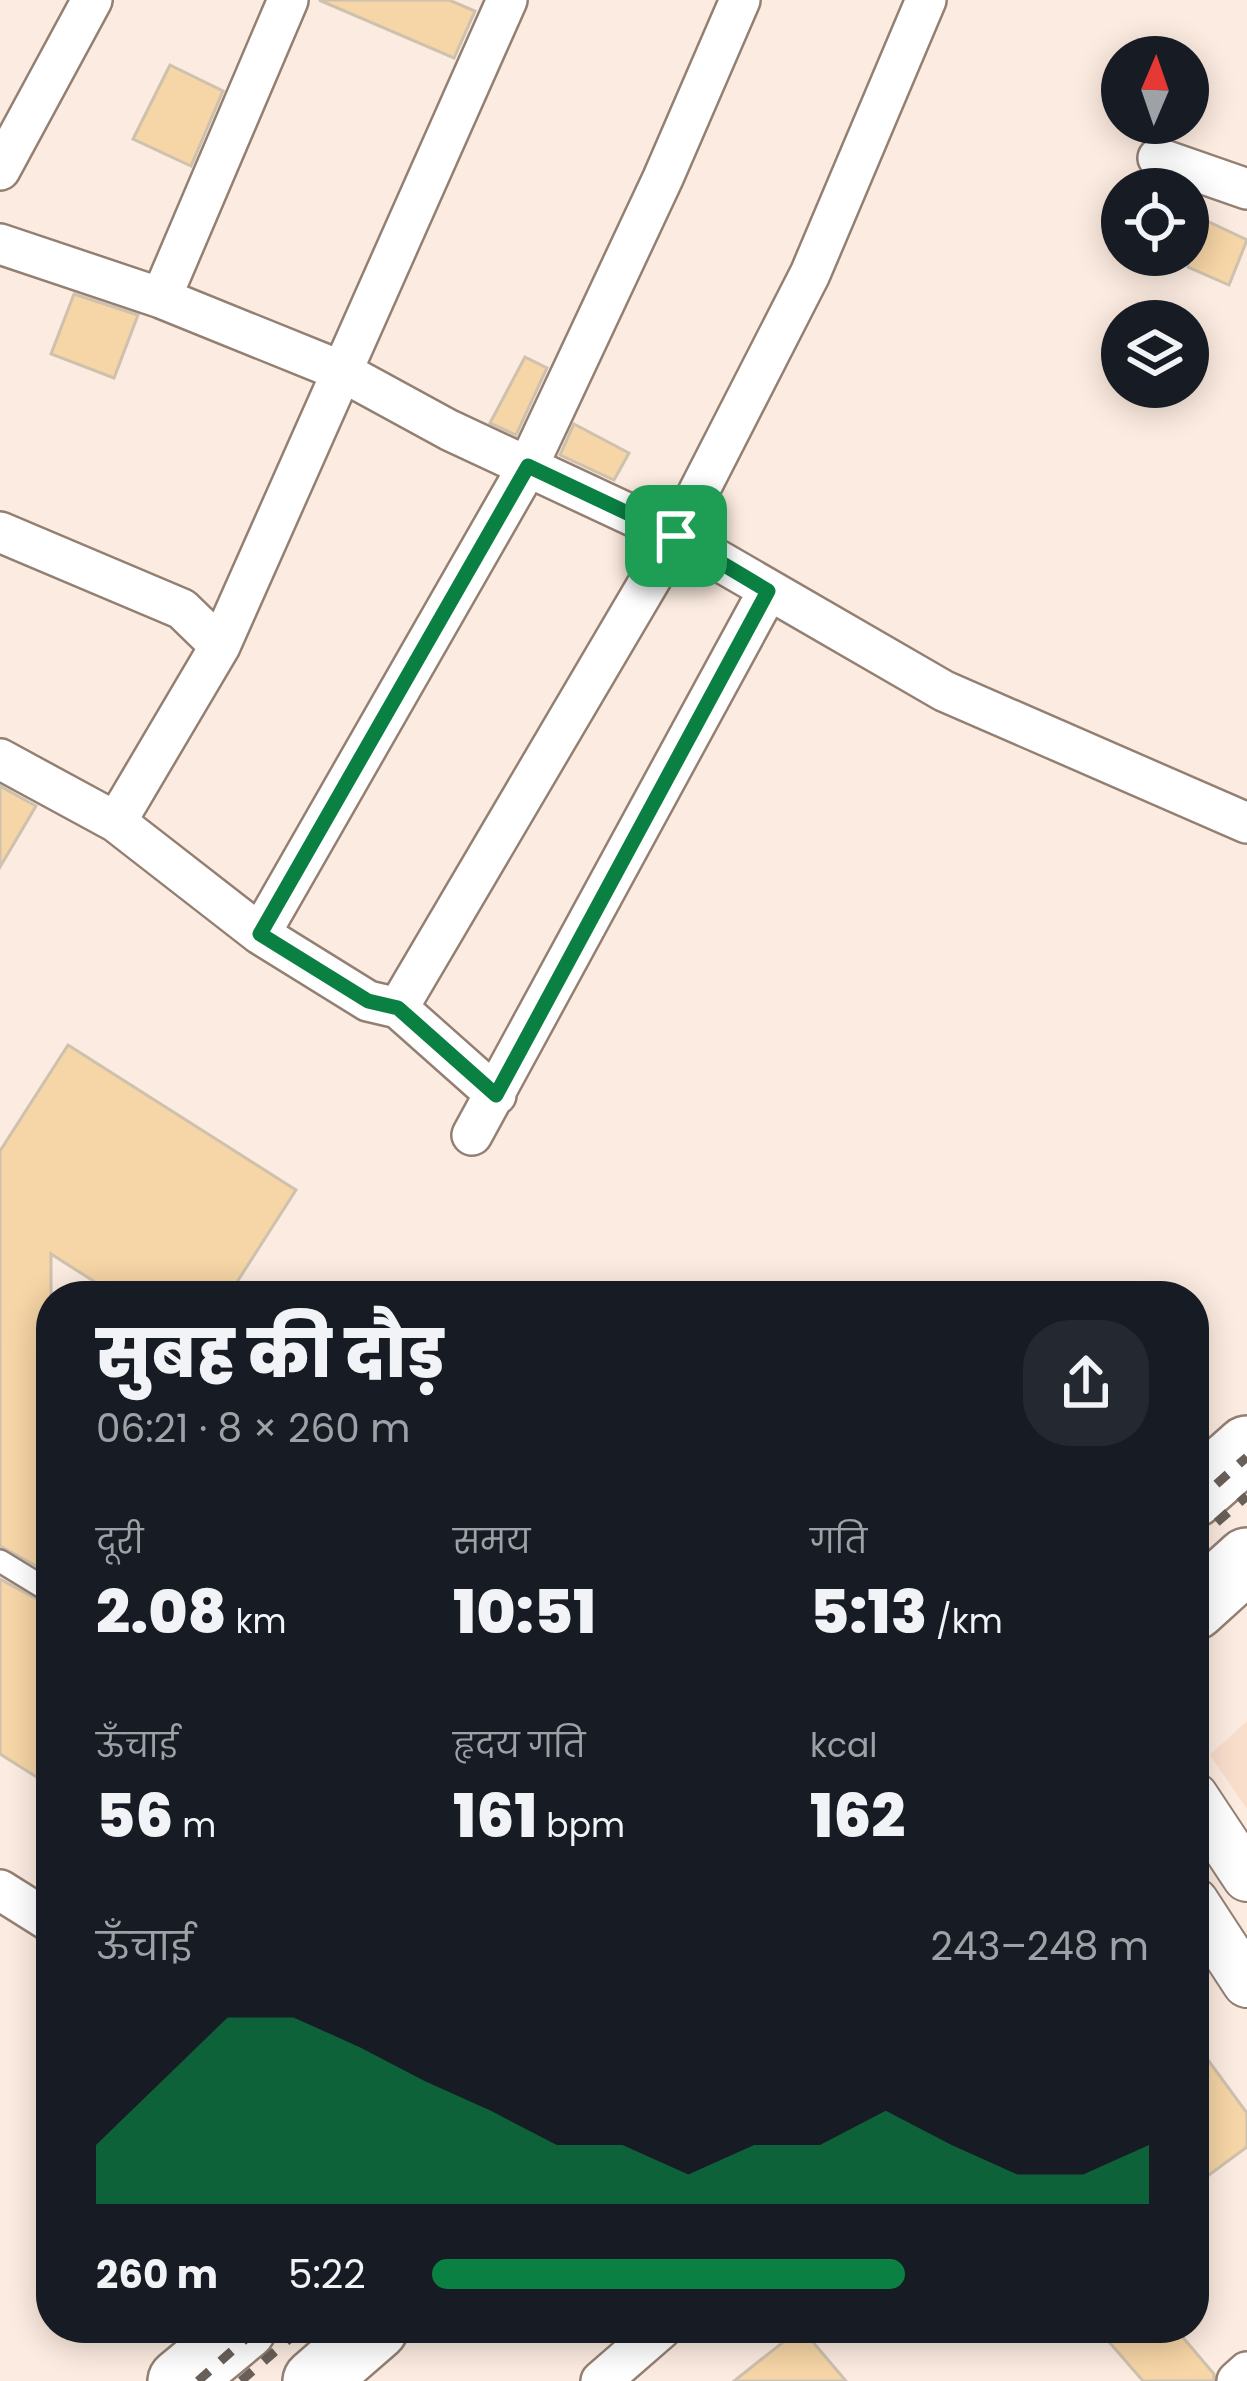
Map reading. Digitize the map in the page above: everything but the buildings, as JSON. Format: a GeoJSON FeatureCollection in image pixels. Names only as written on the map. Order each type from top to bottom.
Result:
{"type":"FeatureCollection","features":[{"type":"Feature","properties":{"kind":"main road"},"geometry":{"type":"LineString","coordinates":[[1209,1482],[1247,1448]]}},
{"type":"Feature","properties":{"kind":"main road"},"geometry":{"type":"LineString","coordinates":[[1209,1595],[1247,1561]]}},
{"type":"Feature","properties":{"kind":"main road"},"geometry":{"type":"LineString","coordinates":[[180,2381],[226,2343]]}},
{"type":"Feature","properties":{"kind":"main road"},"geometry":{"type":"LineString","coordinates":[[315,2381],[359,2343]]}},
{"type":"Feature","properties":{"kind":"street"},"geometry":{"type":"LineString","coordinates":[[0,170],[92,0]]}},
{"type":"Feature","properties":{"kind":"street"},"geometry":{"type":"LineString","coordinates":[[161,298],[288,0]]}},
{"type":"Feature","properties":{"kind":"street"},"geometry":{"type":"LineString","coordinates":[[260,934],[528,466],[663,178],[740,0]]}},
{"type":"Feature","properties":{"kind":"street"},"geometry":{"type":"LineString","coordinates":[[398,1008],[676,536],[810,274],[926,0]]}},
{"type":"Feature","properties":{"kind":"street"},"geometry":{"type":"LineString","coordinates":[[116,822],[220,646],[504,1]]}},
{"type":"Feature","properties":{"kind":"street"},"geometry":{"type":"LineString","coordinates":[[1158,158],[1247,189]]}},
{"type":"Feature","properties":{"kind":"street"},"geometry":{"type":"LineString","coordinates":[[0,244],[161,298],[339,370],[676,536],[944,691],[1247,824]]}},
{"type":"Feature","properties":{"kind":"street"},"geometry":{"type":"LineString","coordinates":[[0,532],[182,609],[220,646]]}},
{"type":"Feature","properties":{"kind":"street"},"geometry":{"type":"LineString","coordinates":[[472,1135],[768,591]]}},
{"type":"Feature","properties":{"kind":"street"},"geometry":{"type":"LineString","coordinates":[[0,760],[116,822],[260,934],[368,1001],[398,1008],[496,1095]]}},
{"type":"Feature","properties":{"kind":"street"},"geometry":{"type":"LineString","coordinates":[[1209,1820],[1247,1877]]}},
{"type":"Feature","properties":{"kind":"street"},"geometry":{"type":"LineString","coordinates":[[0,1890],[36,1913]]}},
{"type":"Feature","properties":{"kind":"street"},"geometry":{"type":"LineString","coordinates":[[1209,1925],[1247,1983]]}},
{"type":"Feature","properties":{"kind":"street"},"geometry":{"type":"LineString","coordinates":[[602,2381],[645,2343]]}},
{"type":"Feature","properties":{"kind":"street"},"geometry":{"type":"LineString","coordinates":[[1237,2381],[1247,2372]]}},
{"type":"Feature","properties":{"kind":"lane"},"geometry":{"type":"LineString","coordinates":[[0,1561],[36,1583]]}},
{"type":"Feature","properties":{"kind":"shaded area"},"geometry":{"type":"Polygon","coordinates":[[[1247,1721],[1247,1809],[1210,1755],[1247,1721]]]}},
{"type":"Feature","properties":{"kind":"railway"},"geometry":{"type":"LineString","coordinates":[[1209,1491],[1247,1457]]}},
{"type":"Feature","properties":{"kind":"railway"},"geometry":{"type":"LineString","coordinates":[[1209,1529],[1247,1496]]}},
{"type":"Feature","properties":{"kind":"railway"},"geometry":{"type":"LineString","coordinates":[[198,2381],[241,2343]]}},
{"type":"Feature","properties":{"kind":"railway"},"geometry":{"type":"LineString","coordinates":[[241,2381],[285,2343]]}},
{"type":"Feature","properties":{"kind":"route"},"geometry":{"type":"LineString","coordinates":[[528,466],[676,536],[768,591],[496,1095],[398,1008],[368,1001],[260,934],[528,466]]}}]}
